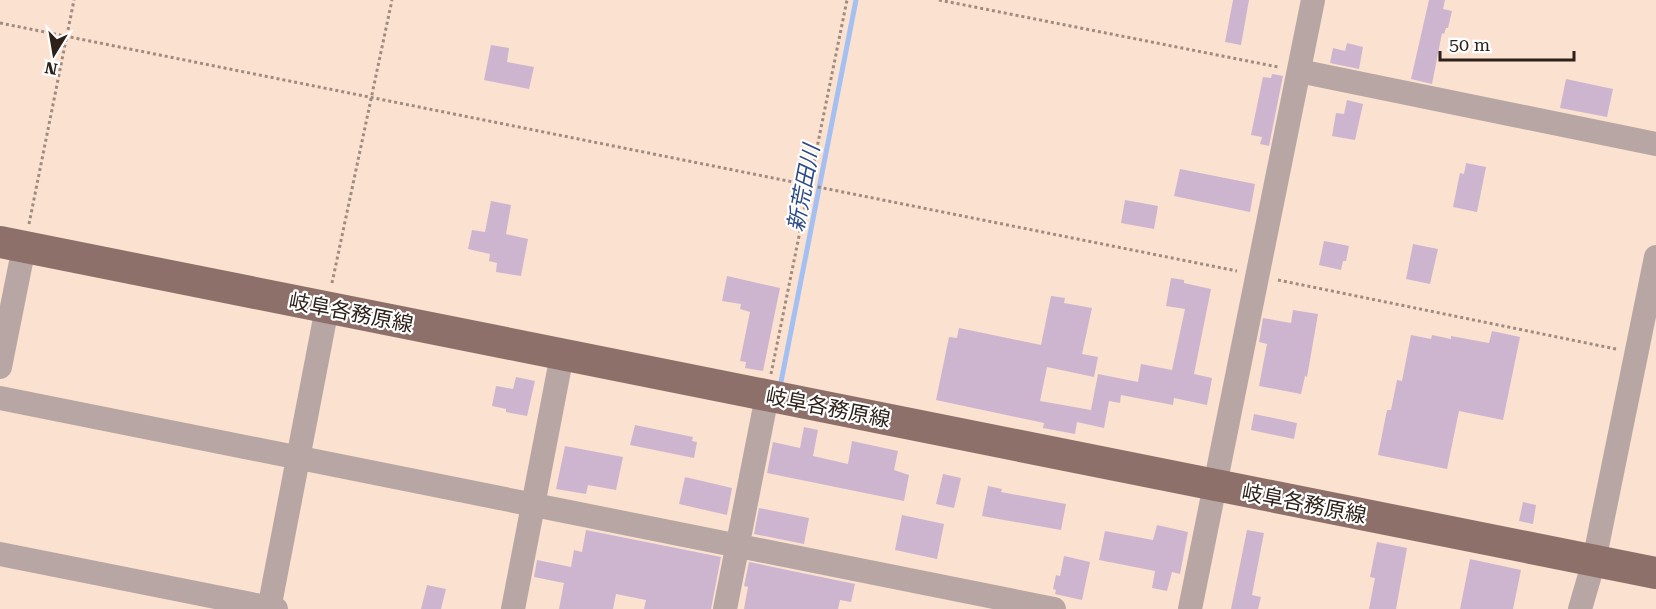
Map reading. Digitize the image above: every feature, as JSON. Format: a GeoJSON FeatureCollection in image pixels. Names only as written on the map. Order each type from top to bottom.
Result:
{"type":"FeatureCollection","features":[{"type":"Feature","properties":{"kind":"main road","name":"岐阜各務原線"},"geometry":{"type":"LineString","coordinates":[[12,244],[1656,573]]}},
{"type":"Feature","properties":{"kind":"street"},"geometry":{"type":"LineString","coordinates":[[1190,609],[1313,0]]}},
{"type":"Feature","properties":{"kind":"street"},"geometry":{"type":"LineString","coordinates":[[1299,71],[1656,144]]}},
{"type":"Feature","properties":{"kind":"street"},"geometry":{"type":"LineString","coordinates":[[0,367],[12,244]]}},
{"type":"Feature","properties":{"kind":"street"},"geometry":{"type":"LineString","coordinates":[[1580,609],[1594,561],[1656,257]]}},
{"type":"Feature","properties":{"kind":"street"},"geometry":{"type":"LineString","coordinates":[[0,555],[272,609],[327,308]]}},
{"type":"Feature","properties":{"kind":"street"},"geometry":{"type":"LineString","coordinates":[[513,609],[562,355]]}},
{"type":"Feature","properties":{"kind":"street"},"geometry":{"type":"LineString","coordinates":[[725,609],[745,548],[767,396]]}},
{"type":"Feature","properties":{"kind":"street"},"geometry":{"type":"LineString","coordinates":[[0,398],[1054,609]]}},
{"type":"Feature","properties":{"kind":"path"},"geometry":{"type":"LineString","coordinates":[[12,244],[74,0]]}},
{"type":"Feature","properties":{"kind":"path"},"geometry":{"type":"LineString","coordinates":[[327,308],[392,0]]}},
{"type":"Feature","properties":{"kind":"path"},"geometry":{"type":"LineString","coordinates":[[767,396],[847,0]]}},
{"type":"Feature","properties":{"kind":"path"},"geometry":{"type":"LineString","coordinates":[[939,0],[1299,71]]}},
{"type":"Feature","properties":{"kind":"path"},"geometry":{"type":"LineString","coordinates":[[0,23],[832,190]]}},
{"type":"Feature","properties":{"kind":"building"},"geometry":{"type":"Polygon","coordinates":[[[1233,0],[1249,0],[1241,45],[1225,42],[1233,0]]]}},
{"type":"Feature","properties":{"kind":"building"},"geometry":{"type":"Polygon","coordinates":[[[1429,0],[1445,0],[1443,9],[1452,11],[1448,28],[1444,34],[1442,33],[1432,84],[1411,79],[1429,0]]]}},
{"type":"Feature","properties":{"kind":"building"},"geometry":{"type":"Polygon","coordinates":[[[1347,43],[1363,47],[1359,69],[1330,63],[1333,48],[1345,51],[1347,43]]]}},
{"type":"Feature","properties":{"kind":"building"},"geometry":{"type":"Polygon","coordinates":[[[491,45],[509,48],[507,62],[534,67],[529,89],[484,80],[491,45]]]}},
{"type":"Feature","properties":{"kind":"building"},"geometry":{"type":"Polygon","coordinates":[[[1272,74],[1283,76],[1269,146],[1260,144],[1262,137],[1251,135],[1263,77],[1271,78],[1272,74]]]}},
{"type":"Feature","properties":{"kind":"building"},"geometry":{"type":"Polygon","coordinates":[[[1566,79],[1613,89],[1607,117],[1560,108],[1566,79]]]}},
{"type":"Feature","properties":{"kind":"building"},"geometry":{"type":"Polygon","coordinates":[[[1347,100],[1363,104],[1355,140],[1332,136],[1336,113],[1344,114],[1347,100]]]}},
{"type":"Feature","properties":{"kind":"building"},"geometry":{"type":"Polygon","coordinates":[[[1466,163],[1486,167],[1477,212],[1453,207],[1460,173],[1464,174],[1466,163]]]}},
{"type":"Feature","properties":{"kind":"building"},"geometry":{"type":"Polygon","coordinates":[[[1180,169],[1255,184],[1250,212],[1174,196],[1180,169]]]}},
{"type":"Feature","properties":{"kind":"building"},"geometry":{"type":"Polygon","coordinates":[[[1125,200],[1158,206],[1154,229],[1121,223],[1125,200]]]}},
{"type":"Feature","properties":{"kind":"building"},"geometry":{"type":"Polygon","coordinates":[[[491,201],[511,205],[506,234],[528,239],[521,276],[496,272],[497,263],[489,261],[490,254],[468,249],[472,230],[485,232],[491,201]]]}},
{"type":"Feature","properties":{"kind":"building"},"geometry":{"type":"Polygon","coordinates":[[[1324,241],[1349,246],[1346,261],[1343,261],[1341,270],[1319,265],[1324,241]]]}},
{"type":"Feature","properties":{"kind":"building"},"geometry":{"type":"Polygon","coordinates":[[[1413,244],[1438,249],[1430,284],[1406,279],[1413,244]]]}},
{"type":"Feature","properties":{"kind":"building"},"geometry":{"type":"Polygon","coordinates":[[[727,276],[780,288],[763,371],[745,368],[746,362],[740,361],[750,312],[740,309],[741,304],[722,301],[727,276]]]}},
{"type":"Feature","properties":{"kind":"building"},"geometry":{"type":"Polygon","coordinates":[[[1171,278],[1211,289],[1194,374],[1212,378],[1207,405],[1174,398],[1173,405],[1121,395],[1120,403],[1109,401],[1104,428],[1077,422],[1075,434],[1043,428],[1044,423],[936,400],[949,337],[957,338],[959,328],[1041,345],[1051,296],[1065,298],[1064,303],[1092,308],[1082,354],[1098,357],[1094,377],[1047,367],[1040,401],[1091,410],[1098,374],[1138,382],[1141,364],[1172,370],[1185,309],[1166,306],[1171,278]]]}},
{"type":"Feature","properties":{"kind":"building"},"geometry":{"type":"Polygon","coordinates":[[[1293,310],[1318,314],[1307,377],[1305,376],[1301,394],[1259,386],[1267,344],[1259,342],[1263,318],[1291,323],[1293,310]]]}},
{"type":"Feature","properties":{"kind":"building"},"geometry":{"type":"Polygon","coordinates":[[[1492,331],[1520,337],[1503,420],[1459,411],[1447,469],[1378,455],[1387,410],[1391,410],[1397,380],[1402,381],[1411,335],[1431,339],[1432,335],[1451,339],[1451,336],[1489,343],[1492,331]]]}},
{"type":"Feature","properties":{"kind":"building"},"geometry":{"type":"Polygon","coordinates":[[[516,377],[535,381],[527,416],[506,412],[506,409],[492,406],[496,386],[513,389],[516,377]]]}},
{"type":"Feature","properties":{"kind":"building"},"geometry":{"type":"Polygon","coordinates":[[[1254,414],[1297,423],[1294,439],[1251,430],[1254,414]]]}},
{"type":"Feature","properties":{"kind":"building"},"geometry":{"type":"Polygon","coordinates":[[[635,425],[693,437],[692,441],[697,442],[694,458],[630,445],[635,425]]]}},
{"type":"Feature","properties":{"kind":"building"},"geometry":{"type":"Polygon","coordinates":[[[804,427],[818,430],[813,456],[848,464],[852,441],[898,451],[894,470],[909,475],[904,501],[767,473],[773,442],[800,448],[804,427]]]}},
{"type":"Feature","properties":{"kind":"building"},"geometry":{"type":"Polygon","coordinates":[[[565,446],[623,457],[616,490],[588,485],[586,494],[556,489],[565,446]]]}},
{"type":"Feature","properties":{"kind":"building"},"geometry":{"type":"Polygon","coordinates":[[[943,474],[961,478],[954,508],[936,504],[943,474]]]}},
{"type":"Feature","properties":{"kind":"building"},"geometry":{"type":"Polygon","coordinates":[[[685,477],[732,488],[727,515],[679,504],[685,477]]]}},
{"type":"Feature","properties":{"kind":"building"},"geometry":{"type":"Polygon","coordinates":[[[988,486],[1002,489],[1001,492],[1066,504],[1061,530],[982,516],[988,486]]]}},
{"type":"Feature","properties":{"kind":"building"},"geometry":{"type":"Polygon","coordinates":[[[1523,502],[1536,505],[1533,524],[1519,521],[1523,502]]]}},
{"type":"Feature","properties":{"kind":"building"},"geometry":{"type":"Polygon","coordinates":[[[759,508],[809,518],[804,544],[754,534],[759,508]]]}},
{"type":"Feature","properties":{"kind":"building"},"geometry":{"type":"Polygon","coordinates":[[[902,515],[944,524],[937,559],[895,550],[902,515]]]}},
{"type":"Feature","properties":{"kind":"building"},"geometry":{"type":"Polygon","coordinates":[[[1157,525],[1188,532],[1180,574],[1172,572],[1167,591],[1152,588],[1155,571],[1099,560],[1105,531],[1153,540],[1157,525]]]}},
{"type":"Feature","properties":{"kind":"building"},"geometry":{"type":"Polygon","coordinates":[[[586,530],[721,557],[711,609],[644,609],[646,600],[616,594],[613,609],[559,609],[564,583],[534,577],[537,560],[571,567],[574,550],[582,552],[586,530]]]}},
{"type":"Feature","properties":{"kind":"building"},"geometry":{"type":"Polygon","coordinates":[[[1247,530],[1264,533],[1252,595],[1261,597],[1258,609],[1231,609],[1247,530]]]}},
{"type":"Feature","properties":{"kind":"building"},"geometry":{"type":"Polygon","coordinates":[[[1377,542],[1407,548],[1396,609],[1369,609],[1375,578],[1370,577],[1377,542]]]}},
{"type":"Feature","properties":{"kind":"building"},"geometry":{"type":"Polygon","coordinates":[[[1064,556],[1090,562],[1082,600],[1055,594],[1056,590],[1053,589],[1056,575],[1060,576],[1064,556]]]}},
{"type":"Feature","properties":{"kind":"building"},"geometry":{"type":"Polygon","coordinates":[[[1470,559],[1521,570],[1513,609],[1460,609],[1470,559]]]}},
{"type":"Feature","properties":{"kind":"building"},"geometry":{"type":"Polygon","coordinates":[[[749,562],[855,584],[851,602],[840,600],[838,609],[744,609],[748,587],[744,586],[749,562]]]}},
{"type":"Feature","properties":{"kind":"building"},"geometry":{"type":"Polygon","coordinates":[[[427,585],[446,589],[441,609],[421,609],[427,585]]]}},
{"type":"Feature","properties":{"kind":"waterway","name":"新荒田川"},"geometry":{"type":"LineString","coordinates":[[781,382],[856,0]]}}]}
